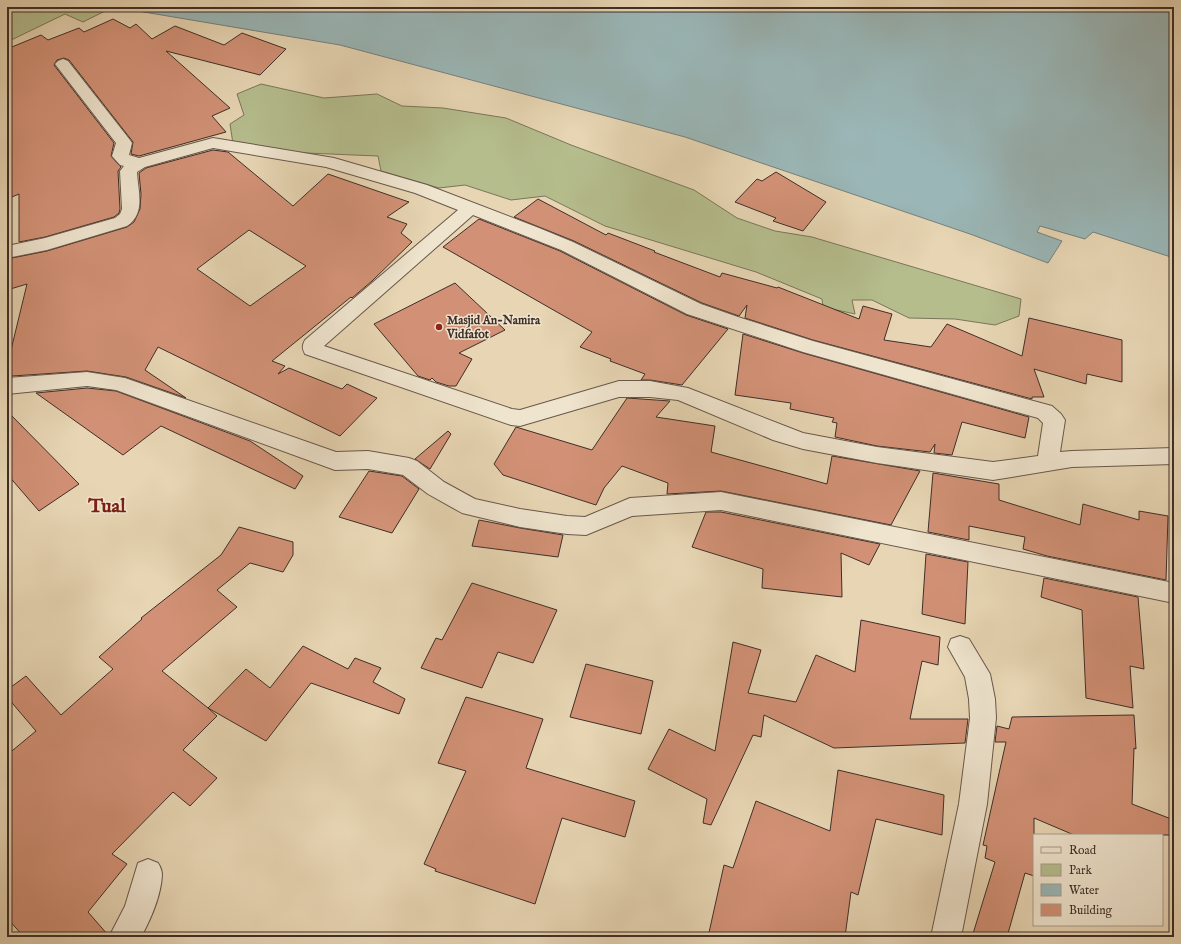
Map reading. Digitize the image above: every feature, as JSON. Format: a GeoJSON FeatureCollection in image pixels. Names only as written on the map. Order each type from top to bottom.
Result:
{"type":"FeatureCollection","features":[{"type":"Feature","properties":{"kind":"street"},"geometry":{"type":"LineString","coordinates":[[63,64],[124,143],[120,156],[126,161],[139,163]]}},
{"type":"Feature","properties":{"kind":"street"},"geometry":{"type":"LineString","coordinates":[[7,252],[47,244],[109,227],[121,222],[128,217],[131,209],[128,171],[139,163],[213,143],[328,162],[421,189],[567,246],[668,297],[731,322],[817,349],[1045,412],[1054,420],[1048,463]]}},
{"type":"Feature","properties":{"kind":"street"},"geometry":{"type":"LineString","coordinates":[[471,208],[312,345],[312,348],[511,417],[520,418],[536,414],[619,389],[650,390],[681,393],[781,434],[803,440],[877,454],[993,471],[1072,459],[1174,456]]}},
{"type":"Feature","properties":{"kind":"street"},"geometry":{"type":"LineString","coordinates":[[7,386],[87,379],[118,384],[335,461],[368,460],[409,467],[436,488],[470,507],[520,518],[567,526],[586,526],[630,507],[721,501],[1174,593]]}},
{"type":"Feature","properties":{"kind":"street"},"geometry":{"type":"LineString","coordinates":[[946,937],[972,804],[983,718],[982,699],[977,674],[960,647]]}},
{"type":"Feature","properties":{"kind":"street"},"geometry":{"type":"LineString","coordinates":[[124,937],[138,914],[145,891],[148,873]]}},
{"type":"Feature","properties":{"kind":"green space"},"geometry":{"type":"Polygon","coordinates":[[[7,7],[113,7],[83,22],[65,14],[7,42],[7,7]]]}},
{"type":"Feature","properties":{"kind":"green space"},"geometry":{"type":"Polygon","coordinates":[[[261,84],[324,98],[377,94],[402,106],[443,108],[506,118],[571,145],[694,190],[737,218],[775,231],[812,237],[1021,299],[1019,316],[995,325],[955,319],[909,318],[872,300],[852,300],[855,314],[823,307],[822,299],[756,272],[605,226],[545,196],[511,200],[465,185],[439,188],[381,171],[378,156],[282,152],[233,144],[230,124],[244,115],[237,94],[261,84]]]}},
{"type":"Feature","properties":{"kind":"water"},"geometry":{"type":"Polygon","coordinates":[[[114,7],[1174,7],[1174,258],[1093,232],[1085,239],[1040,226],[1037,232],[1062,241],[1048,263],[970,234],[685,137],[340,45],[114,7]]]}},
{"type":"Feature","properties":{"kind":"building"},"geometry":{"type":"Polygon","coordinates":[[[113,19],[130,28],[136,24],[152,39],[175,26],[224,45],[242,33],[286,49],[260,75],[166,51],[230,108],[212,116],[226,132],[139,156],[131,154],[133,142],[69,60],[64,58],[57,60],[54,65],[114,143],[111,156],[121,167],[118,171],[120,209],[119,213],[114,217],[45,237],[19,242],[19,194],[7,199],[7,49],[41,35],[48,40],[79,28],[84,32],[113,19]]]}},
{"type":"Feature","properties":{"kind":"building"},"geometry":{"type":"Polygon","coordinates":[[[213,150],[228,152],[293,206],[328,174],[409,202],[387,217],[407,224],[401,233],[412,242],[372,281],[352,298],[351,297],[272,361],[285,366],[278,374],[289,368],[342,389],[347,384],[377,398],[340,436],[158,347],[145,370],[186,398],[126,377],[87,371],[12,376],[7,372],[7,351],[11,350],[27,284],[7,290],[7,259],[47,251],[127,227],[134,222],[140,209],[141,194],[139,173],[146,168],[213,150]],[[249,230],[197,269],[250,306],[306,266],[249,230]]]}},
{"type":"Feature","properties":{"kind":"building"},"geometry":{"type":"Polygon","coordinates":[[[776,172],[826,202],[803,231],[773,221],[776,218],[735,202],[757,179],[762,181],[776,172]]]}},
{"type":"Feature","properties":{"kind":"building"},"geometry":{"type":"Polygon","coordinates":[[[538,199],[606,235],[608,233],[720,277],[722,273],[777,288],[778,287],[859,319],[863,306],[892,314],[884,340],[931,347],[947,324],[1022,356],[1029,318],[1122,340],[1122,382],[1087,374],[1086,384],[1034,369],[1044,397],[1032,397],[1032,399],[813,340],[745,318],[747,305],[739,316],[702,303],[574,241],[514,217],[538,199]]]}},
{"type":"Feature","properties":{"kind":"building"},"geometry":{"type":"Polygon","coordinates":[[[479,219],[560,251],[686,315],[728,329],[682,385],[641,380],[645,374],[610,361],[611,359],[580,347],[592,332],[443,247],[479,219]]]}},
{"type":"Feature","properties":{"kind":"building","name":"Masjid An-Namira Vidfafot"},"geometry":{"type":"Polygon","coordinates":[[[455,283],[505,330],[459,353],[472,359],[456,386],[449,386],[436,382],[432,378],[430,380],[418,376],[374,324],[455,283]]]}},
{"type":"Feature","properties":{"kind":"building"},"geometry":{"type":"Polygon","coordinates":[[[743,334],[803,353],[1029,417],[1025,438],[962,422],[952,455],[934,453],[935,444],[930,452],[877,446],[835,437],[837,423],[832,422],[834,418],[790,409],[791,403],[735,395],[743,334]]]}},
{"type":"Feature","properties":{"kind":"building"},"geometry":{"type":"Polygon","coordinates":[[[87,388],[116,391],[250,441],[303,476],[295,489],[161,426],[123,455],[36,393],[87,388]]]}},
{"type":"Feature","properties":{"kind":"building"},"geometry":{"type":"Polygon","coordinates":[[[627,398],[670,401],[656,417],[715,426],[711,452],[827,484],[832,456],[920,471],[891,525],[721,491],[667,494],[668,483],[622,466],[604,488],[596,505],[503,475],[494,464],[516,427],[592,450],[627,398]]]}},
{"type":"Feature","properties":{"kind":"building"},"geometry":{"type":"Polygon","coordinates":[[[7,411],[79,484],[39,511],[7,474],[7,411]]]}},
{"type":"Feature","properties":{"kind":"building"},"geometry":{"type":"Polygon","coordinates":[[[448,431],[451,434],[430,469],[415,459],[448,431]]]}},
{"type":"Feature","properties":{"kind":"building"},"geometry":{"type":"Polygon","coordinates":[[[369,471],[402,476],[419,489],[392,533],[339,517],[369,471]]]}},
{"type":"Feature","properties":{"kind":"building"},"geometry":{"type":"Polygon","coordinates":[[[933,473],[999,484],[999,500],[1080,525],[1083,504],[1139,520],[1139,511],[1168,516],[1166,580],[1047,556],[1023,549],[1025,537],[969,526],[969,540],[928,532],[933,473]]]}},
{"type":"Feature","properties":{"kind":"building"},"geometry":{"type":"Polygon","coordinates":[[[706,512],[721,512],[880,544],[869,565],[841,553],[842,597],[762,588],[763,569],[692,547],[706,512]]]}},
{"type":"Feature","properties":{"kind":"building"},"geometry":{"type":"Polygon","coordinates":[[[479,520],[563,535],[558,557],[472,546],[479,520]]]}},
{"type":"Feature","properties":{"kind":"building"},"geometry":{"type":"Polygon","coordinates":[[[239,527],[293,542],[293,555],[283,572],[250,563],[217,590],[237,607],[162,671],[217,716],[183,750],[217,778],[190,806],[173,792],[112,854],[127,864],[88,912],[108,935],[108,937],[24,937],[7,918],[7,755],[36,731],[7,697],[7,690],[26,676],[61,715],[113,669],[99,657],[142,619],[141,618],[221,555],[239,527]]]}},
{"type":"Feature","properties":{"kind":"building"},"geometry":{"type":"Polygon","coordinates":[[[926,554],[968,562],[965,624],[922,614],[926,554]]]}},
{"type":"Feature","properties":{"kind":"building"},"geometry":{"type":"Polygon","coordinates":[[[1044,578],[1138,597],[1144,669],[1130,666],[1133,708],[1086,698],[1082,610],[1041,597],[1044,578]]]}},
{"type":"Feature","properties":{"kind":"building"},"geometry":{"type":"Polygon","coordinates":[[[472,583],[557,610],[533,663],[498,652],[482,688],[421,668],[436,638],[442,640],[472,583]]]}},
{"type":"Feature","properties":{"kind":"building"},"geometry":{"type":"Polygon","coordinates":[[[861,620],[940,637],[938,665],[922,661],[910,719],[968,719],[965,743],[834,748],[764,715],[761,737],[753,735],[711,825],[703,823],[707,799],[648,769],[669,729],[715,751],[733,642],[761,650],[748,693],[796,702],[816,655],[855,672],[861,620]]]}},
{"type":"Feature","properties":{"kind":"building"},"geometry":{"type":"Polygon","coordinates":[[[303,646],[348,669],[355,658],[381,668],[373,682],[405,699],[399,714],[311,683],[266,741],[208,708],[246,669],[270,688],[303,646]]]}},
{"type":"Feature","properties":{"kind":"building"},"geometry":{"type":"Polygon","coordinates":[[[586,664],[653,681],[641,734],[570,717],[586,664]]]}},
{"type":"Feature","properties":{"kind":"building"},"geometry":{"type":"Polygon","coordinates":[[[466,697],[543,719],[526,768],[635,801],[625,837],[562,818],[535,904],[435,871],[436,869],[424,864],[466,771],[438,763],[466,697]]]}},
{"type":"Feature","properties":{"kind":"building"},"geometry":{"type":"Polygon","coordinates":[[[1134,715],[1136,749],[1134,748],[1132,804],[1174,820],[1174,835],[1072,834],[1034,818],[1033,876],[1025,873],[1007,937],[972,937],[995,862],[985,858],[987,846],[983,845],[1006,742],[995,742],[997,726],[1009,729],[1012,717],[1134,715]]]}},
{"type":"Feature","properties":{"kind":"building"},"geometry":{"type":"Polygon","coordinates":[[[838,770],[944,795],[942,835],[876,819],[858,895],[851,892],[845,937],[708,937],[724,865],[733,868],[756,801],[830,831],[838,770]]]}},
{"type":"Feature","properties":{"kind":"place","name":"Masjid An-Namira Vidfafot"},"geometry":{"type":"Point","coordinates":[439,327]}},
{"type":"Feature","properties":{"kind":"district","name":"Tual"},"geometry":{"type":"Point","coordinates":[107,505]}}]}
